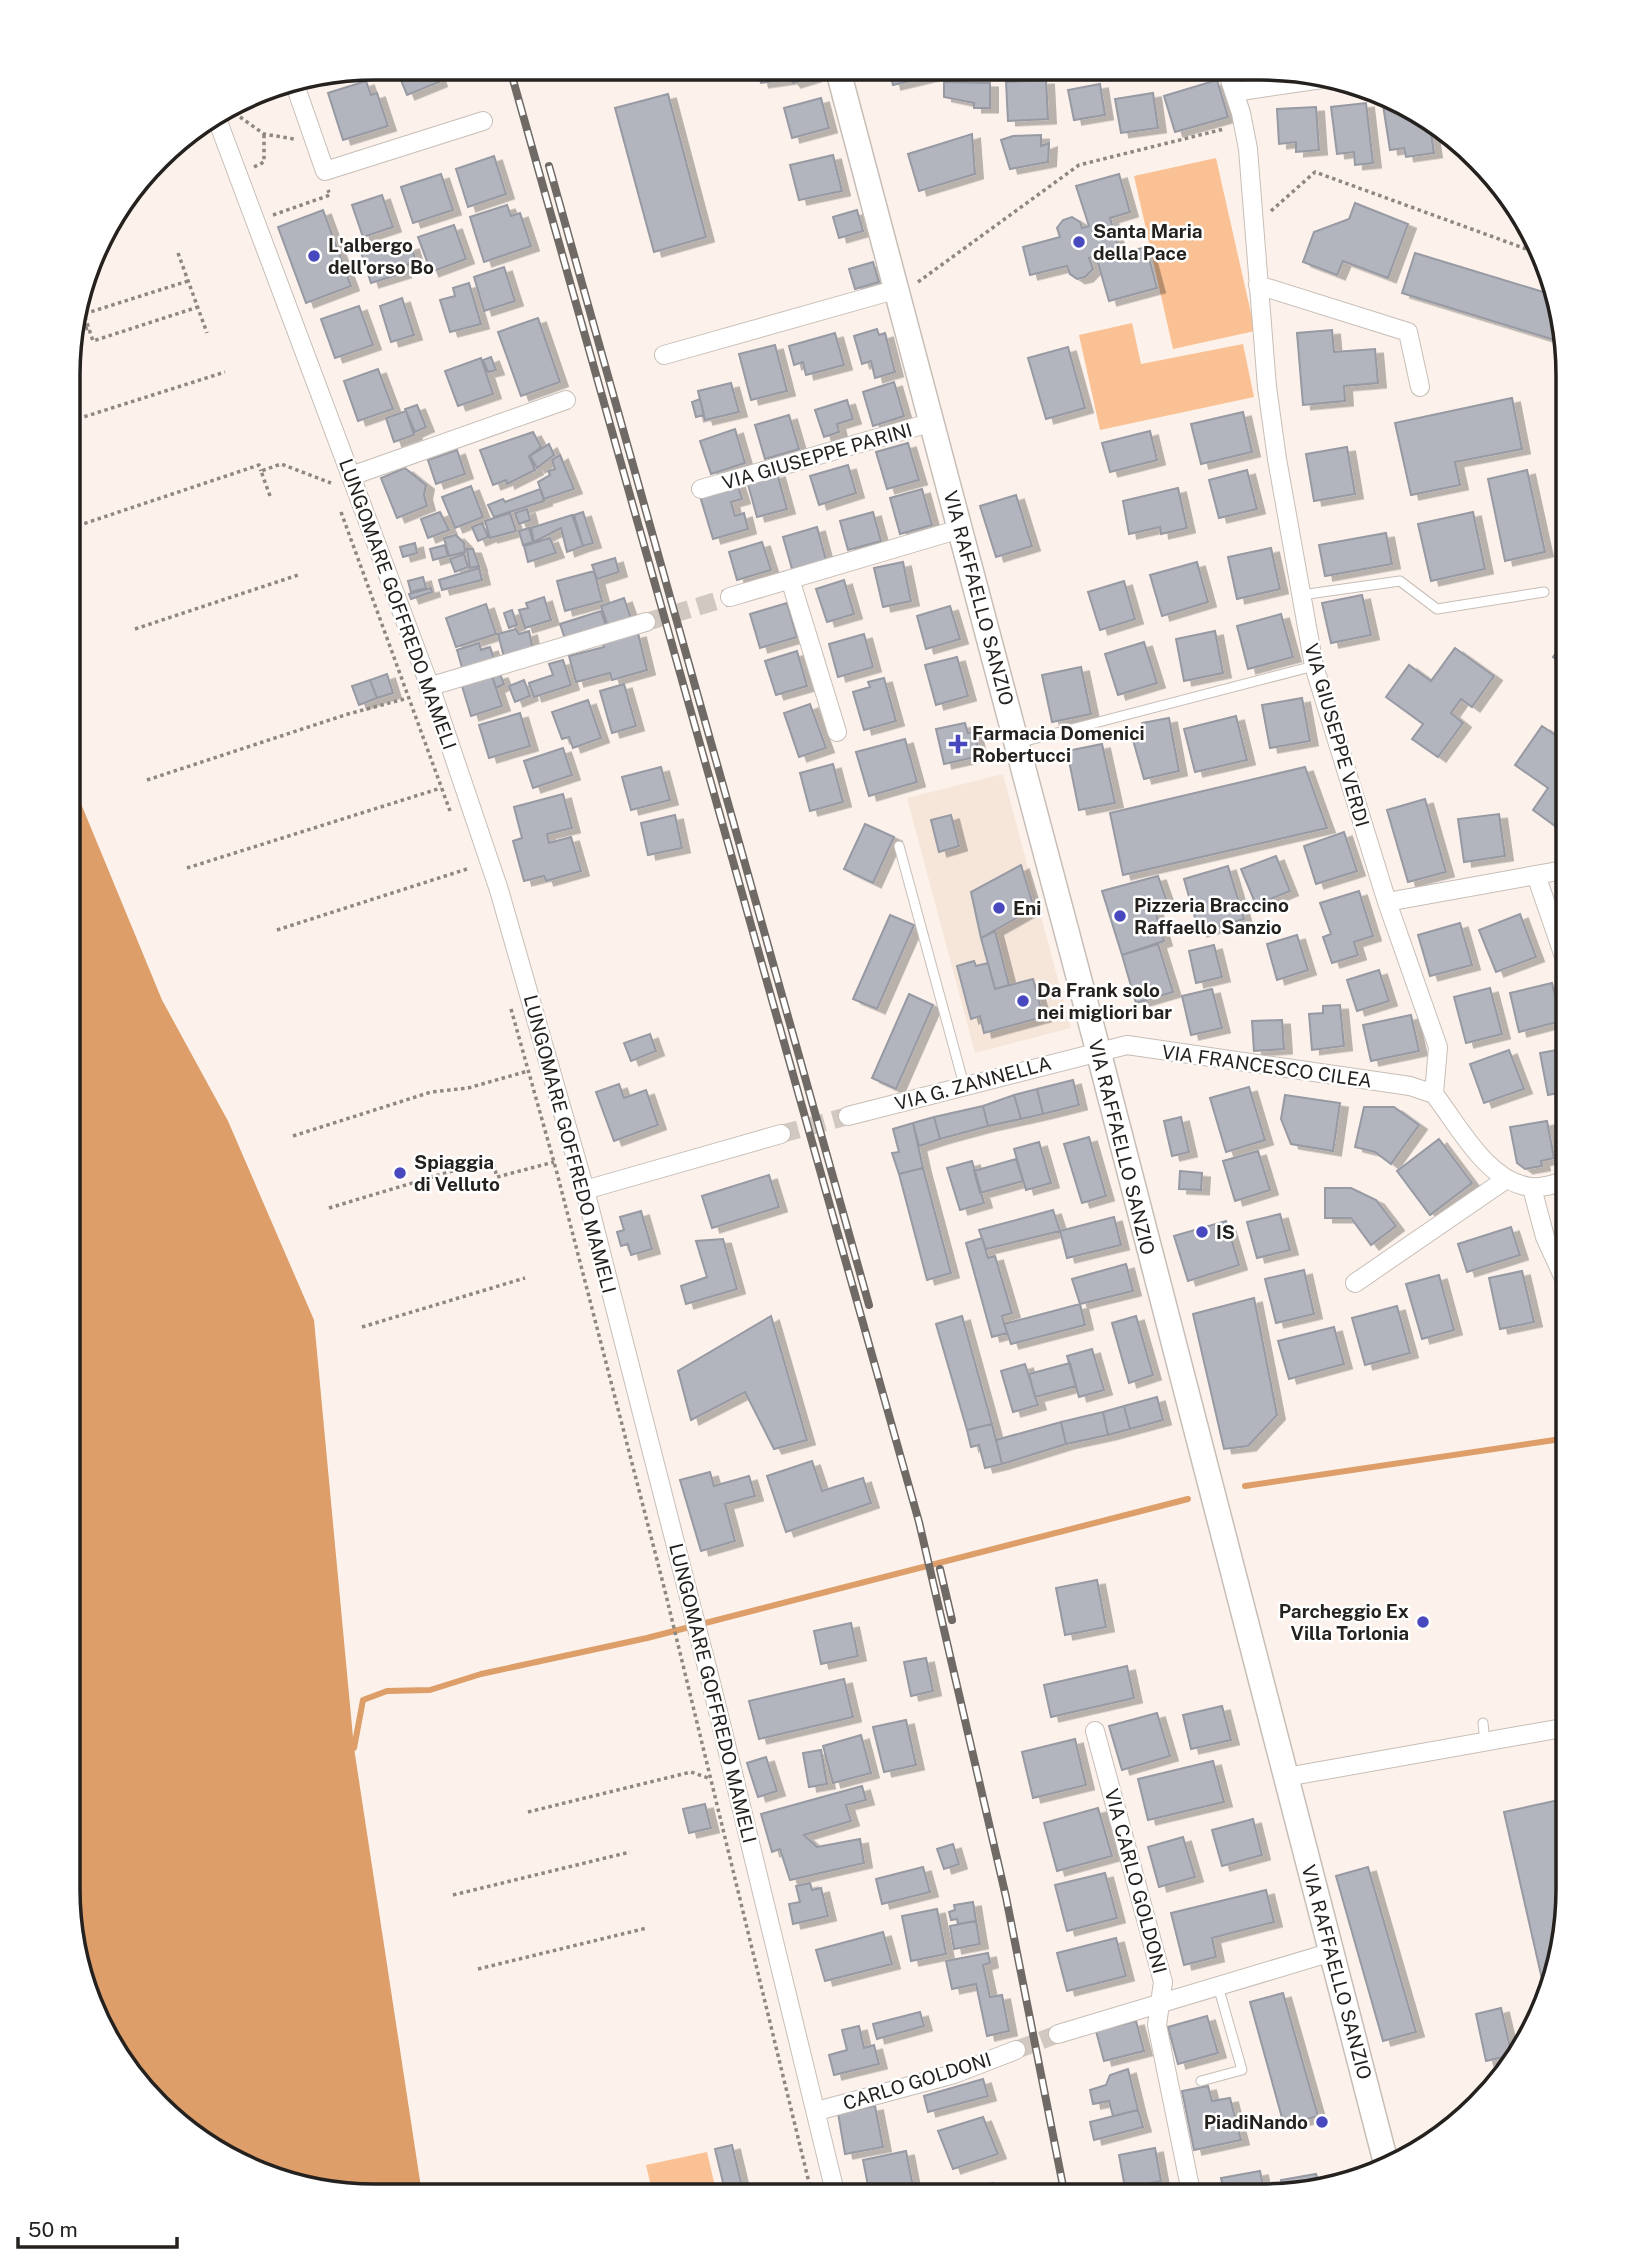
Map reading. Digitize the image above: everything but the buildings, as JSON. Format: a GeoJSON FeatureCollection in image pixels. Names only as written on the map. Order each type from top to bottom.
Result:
{"type":"FeatureCollection","features":[{"type":"Feature","properties":{"kind":"main road","name":"VIA RAFFAELLO SANZIO"},"geometry":{"type":"LineString","coordinates":[[841,80],[1098,1050],[1384,2157]]}},
{"type":"Feature","properties":{"kind":"street","name":"VIA GIUSEPPE VERDI"},"geometry":{"type":"LineString","coordinates":[[1230,80],[1243,124],[1277,459],[1314,666],[1387,902],[1438,1047],[1434,1094]]}},
{"type":"Feature","properties":{"kind":"street"},"geometry":{"type":"LineString","coordinates":[[1234,92],[1297,83]]}},
{"type":"Feature","properties":{"kind":"street"},"geometry":{"type":"LineString","coordinates":[[297,92],[326,178],[483,121]]}},
{"type":"Feature","properties":{"kind":"street","name":"LUNGOMARE GOFFREDO MAMELI"},"geometry":{"type":"LineString","coordinates":[[219,125],[351,476],[499,890],[585,1190],[686,1581],[833,2184]]}},
{"type":"Feature","properties":{"kind":"street"},"geometry":{"type":"LineString","coordinates":[[1258,285],[1408,332],[1420,387]]}},
{"type":"Feature","properties":{"kind":"street"},"geometry":{"type":"LineString","coordinates":[[664,355],[898,289]]}},
{"type":"Feature","properties":{"kind":"street"},"geometry":{"type":"LineString","coordinates":[[351,476],[566,400]]}},
{"type":"Feature","properties":{"kind":"street","name":"VIA GIUSEPPE PARINI"},"geometry":{"type":"LineString","coordinates":[[701,489],[933,422]]}},
{"type":"Feature","properties":{"kind":"street"},"geometry":{"type":"LineString","coordinates":[[730,597],[960,529]]}},
{"type":"Feature","properties":{"kind":"street"},"geometry":{"type":"LineString","coordinates":[[790,579],[837,732]]}},
{"type":"Feature","properties":{"kind":"street"},"geometry":{"type":"LineString","coordinates":[[428,687],[646,622]]}},
{"type":"Feature","properties":{"kind":"street"},"geometry":{"type":"LineString","coordinates":[[1387,902],[1556,871]]}},
{"type":"Feature","properties":{"kind":"street"},"geometry":{"type":"LineString","coordinates":[[1536,875],[1556,931]]}},
{"type":"Feature","properties":{"kind":"street","name":"VIA FRANCESCO CILEA"},"geometry":{"type":"LineString","coordinates":[[1098,1050],[1127,1045],[1410,1086],[1434,1094]]}},
{"type":"Feature","properties":{"kind":"street","name":"VIA G. ZANNELLA"},"geometry":{"type":"LineString","coordinates":[[848,1116],[1098,1050]]}},
{"type":"Feature","properties":{"kind":"street"},"geometry":{"type":"LineString","coordinates":[[1434,1094],[1486,1161],[1505,1180],[1532,1188],[1556,1183]]}},
{"type":"Feature","properties":{"kind":"street"},"geometry":{"type":"LineString","coordinates":[[585,1190],[781,1134]]}},
{"type":"Feature","properties":{"kind":"street"},"geometry":{"type":"LineString","coordinates":[[1355,1283],[1505,1180]]}},
{"type":"Feature","properties":{"kind":"street"},"geometry":{"type":"LineString","coordinates":[[1532,1188],[1545,1237],[1556,1261]]}},
{"type":"Feature","properties":{"kind":"street"},"geometry":{"type":"LineString","coordinates":[[1286,1777],[1556,1729]]}},
{"type":"Feature","properties":{"kind":"street","name":"VIA CARLO GOLDONI"},"geometry":{"type":"LineString","coordinates":[[1095,1731],[1163,1982],[1157,2025],[1189,2184]]}},
{"type":"Feature","properties":{"kind":"street"},"geometry":{"type":"LineString","coordinates":[[1058,2034],[1332,1952]]}},
{"type":"Feature","properties":{"kind":"street","name":"CARLO GOLDONI"},"geometry":{"type":"LineString","coordinates":[[817,2110],[954,2074],[1016,2050]]}},
{"type":"Feature","properties":{"kind":"lane"},"geometry":{"type":"LineString","coordinates":[[1301,595],[1400,581],[1437,609],[1544,592]]}},
{"type":"Feature","properties":{"kind":"lane"},"geometry":{"type":"LineString","coordinates":[[1017,743],[1314,666]]}},
{"type":"Feature","properties":{"kind":"lane"},"geometry":{"type":"LineString","coordinates":[[899,846],[964,1085]]}},
{"type":"Feature","properties":{"kind":"lane"},"geometry":{"type":"LineString","coordinates":[[1483,1723],[1485,1742]]}},
{"type":"Feature","properties":{"kind":"lane"},"geometry":{"type":"LineString","coordinates":[[1201,2081],[1242,2070],[1219,1986]]}},
{"type":"Feature","properties":{"kind":"path"},"geometry":{"type":"LineString","coordinates":[[240,117],[264,134],[299,140]]}},
{"type":"Feature","properties":{"kind":"path"},"geometry":{"type":"LineString","coordinates":[[898,289],[915,284],[1079,165],[1243,124]]}},
{"type":"Feature","properties":{"kind":"path"},"geometry":{"type":"LineString","coordinates":[[1254,226],[1315,172],[1528,250]]}},
{"type":"Feature","properties":{"kind":"path"},"geometry":{"type":"LineString","coordinates":[[264,219],[330,195],[326,178]]}},
{"type":"Feature","properties":{"kind":"path"},"geometry":{"type":"LineString","coordinates":[[178,253],[207,333]]}},
{"type":"Feature","properties":{"kind":"path"},"geometry":{"type":"LineString","coordinates":[[87,313],[188,281]]}},
{"type":"Feature","properties":{"kind":"path"},"geometry":{"type":"LineString","coordinates":[[86,320],[93,341],[198,307]]}},
{"type":"Feature","properties":{"kind":"path"},"geometry":{"type":"LineString","coordinates":[[80,418],[225,372]]}},
{"type":"Feature","properties":{"kind":"path"},"geometry":{"type":"LineString","coordinates":[[261,471],[281,464],[331,483]]}},
{"type":"Feature","properties":{"kind":"path"},"geometry":{"type":"LineString","coordinates":[[80,525],[259,465],[270,496]]}},
{"type":"Feature","properties":{"kind":"path"},"geometry":{"type":"LineString","coordinates":[[326,470],[335,495]]}},
{"type":"Feature","properties":{"kind":"path"},"geometry":{"type":"LineString","coordinates":[[340,508],[452,817]]}},
{"type":"Feature","properties":{"kind":"path"},"geometry":{"type":"LineString","coordinates":[[135,629],[298,575]]}},
{"type":"Feature","properties":{"kind":"path"},"geometry":{"type":"LineString","coordinates":[[147,780],[348,714],[409,698]]}},
{"type":"Feature","properties":{"kind":"path"},"geometry":{"type":"LineString","coordinates":[[187,868],[441,788]]}},
{"type":"Feature","properties":{"kind":"path"},"geometry":{"type":"LineString","coordinates":[[277,930],[470,868],[473,878]]}},
{"type":"Feature","properties":{"kind":"path"},"geometry":{"type":"LineString","coordinates":[[509,1004],[554,1162],[664,1587],[809,2184]]}},
{"type":"Feature","properties":{"kind":"path"},"geometry":{"type":"LineString","coordinates":[[293,1136],[431,1092],[468,1088],[528,1071]]}},
{"type":"Feature","properties":{"kind":"path"},"geometry":{"type":"LineString","coordinates":[[329,1208],[492,1159],[497,1177],[554,1162]]}},
{"type":"Feature","properties":{"kind":"path"},"geometry":{"type":"LineString","coordinates":[[362,1327],[525,1278]]}},
{"type":"Feature","properties":{"kind":"path"},"geometry":{"type":"LineString","coordinates":[[528,1812],[691,1772],[711,1779]]}},
{"type":"Feature","properties":{"kind":"path"},"geometry":{"type":"LineString","coordinates":[[453,1895],[630,1852]]}},
{"type":"Feature","properties":{"kind":"path"},"geometry":{"type":"LineString","coordinates":[[478,1969],[647,1928]]}},
{"type":"Feature","properties":{"kind":"shaded area"},"geometry":{"type":"Polygon","coordinates":[[[1216,158],[1255,331],[1173,349],[1134,176],[1216,158]]]}},
{"type":"Feature","properties":{"kind":"shaded area"},"geometry":{"type":"Polygon","coordinates":[[[1132,323],[1141,364],[1243,344],[1254,397],[1100,430],[1079,335],[1132,323]]]}},
{"type":"Feature","properties":{"kind":"shaded area"},"geometry":{"type":"Polygon","coordinates":[[[1003,774],[1071,1028],[975,1053],[907,798],[1003,774]]]}},
{"type":"Feature","properties":{"kind":"shaded area"},"geometry":{"type":"Polygon","coordinates":[[[80,801],[162,1000],[228,1121],[314,1320],[354,1748],[420,2184],[356,2184],[318,2179],[263,2162],[212,2135],[167,2098],[130,2053],[103,2002],[86,1947],[80,1889],[80,801]]]}},
{"type":"Feature","properties":{"kind":"shaded area"},"geometry":{"type":"Polygon","coordinates":[[[707,2152],[714,2184],[650,2184],[646,2165],[707,2152]]]}},
{"type":"Feature","properties":{"kind":"waterway"},"geometry":{"type":"LineString","coordinates":[[1245,1486],[1556,1440]]}},
{"type":"Feature","properties":{"kind":"waterway"},"geometry":{"type":"LineString","coordinates":[[354,1748],[363,1700],[387,1691],[430,1690],[481,1674],[647,1638],[1188,1499]]}},
{"type":"Feature","properties":{"kind":"tunnel"},"geometry":{"type":"LineString","coordinates":[[646,622],[730,597]]}},
{"type":"Feature","properties":{"kind":"tunnel"},"geometry":{"type":"LineString","coordinates":[[781,1134],[848,1116]]}},
{"type":"Feature","properties":{"kind":"tunnel"},"geometry":{"type":"LineString","coordinates":[[1016,2050],[1058,2034]]}},
{"type":"Feature","properties":{"kind":"railway"},"geometry":{"type":"LineString","coordinates":[[513,80],[919,1522],[1006,1897],[1063,2184]]}},
{"type":"Feature","properties":{"kind":"railway"},"geometry":{"type":"LineString","coordinates":[[549,166],[869,1305]]}},
{"type":"Feature","properties":{"kind":"railway"},"geometry":{"type":"LineString","coordinates":[[940,1569],[952,1620]]}},
{"type":"Feature","properties":{"kind":"place","name":"Santa Maria della Pace"},"geometry":{"type":"Point","coordinates":[1079,242]}},
{"type":"Feature","properties":{"kind":"place","name":"L'albergo dell'orso Bo"},"geometry":{"type":"Point","coordinates":[314,256]}},
{"type":"Feature","properties":{"kind":"place","name":"Farmacia Domenici Robertucci"},"geometry":{"type":"Point","coordinates":[958,744]}},
{"type":"Feature","properties":{"kind":"place","name":"Eni"},"geometry":{"type":"Point","coordinates":[999,908]}},
{"type":"Feature","properties":{"kind":"place","name":"Pizzeria Braccino Raffaello Sanzio"},"geometry":{"type":"Point","coordinates":[1120,916]}},
{"type":"Feature","properties":{"kind":"place","name":"Da Frank solo nei migliori bar"},"geometry":{"type":"Point","coordinates":[1023,1001]}},
{"type":"Feature","properties":{"kind":"place","name":"Spiaggia di Velluto"},"geometry":{"type":"Point","coordinates":[400,1173]}},
{"type":"Feature","properties":{"kind":"place","name":"IS"},"geometry":{"type":"Point","coordinates":[1202,1232]}},
{"type":"Feature","properties":{"kind":"place","name":"Parcheggio Ex Villa Torlonia"},"geometry":{"type":"Point","coordinates":[1423,1622]}},
{"type":"Feature","properties":{"kind":"place","name":"PiadiNando"},"geometry":{"type":"Point","coordinates":[1322,2122]}}]}
